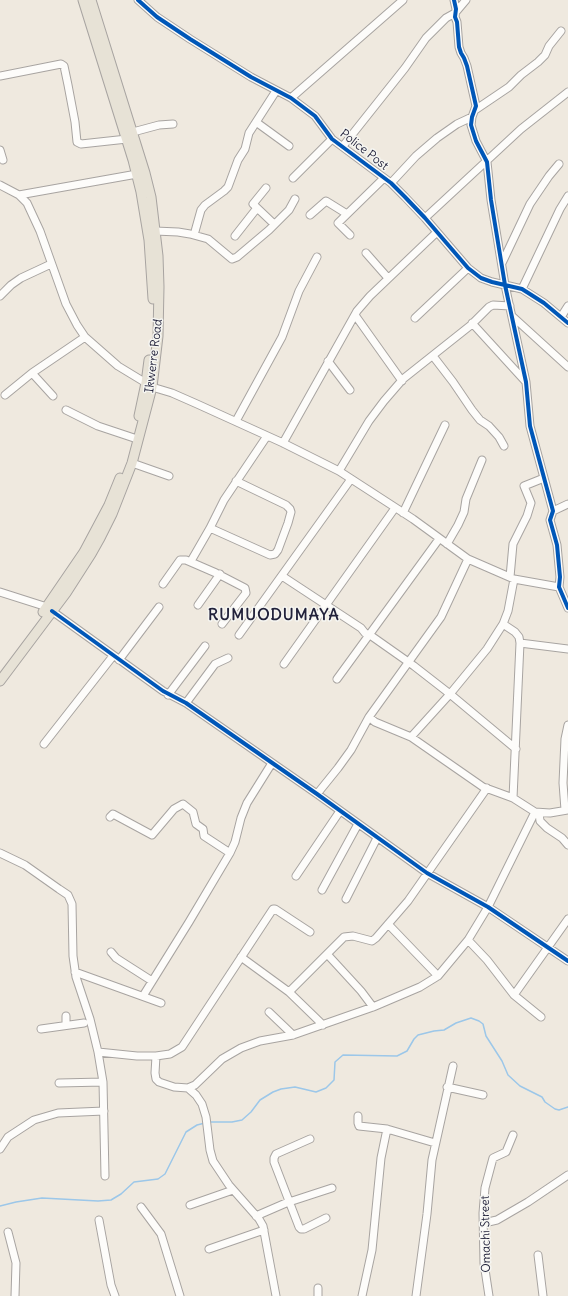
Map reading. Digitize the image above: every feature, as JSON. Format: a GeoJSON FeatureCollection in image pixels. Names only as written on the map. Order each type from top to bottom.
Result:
{"type":"FeatureCollection","features":[{"type":"Feature","properties":{"kind":"main road"},"geometry":{"type":"LineString","coordinates":[[0,671],[50,609],[100,523],[118,484],[134,438],[149,385],[153,289],[149,240],[141,192],[130,136],[83,0]]}},
{"type":"Feature","properties":{"kind":"main road","name":"Ikwerre Road"},"geometry":{"type":"LineString","coordinates":[[0,681],[50,609],[66,593],[91,554],[112,514],[132,463],[149,385],[159,320],[158,256],[145,172],[130,136],[91,0]]}},
{"type":"Feature","properties":{"kind":"street","name":"Police Post"},"geometry":{"type":"LineString","coordinates":[[138,0],[157,17],[190,40],[251,77],[292,98],[315,116],[332,139],[391,183],[425,218],[468,268],[481,278],[522,289],[544,303],[568,323]]}},
{"type":"Feature","properties":{"kind":"street"},"geometry":{"type":"LineString","coordinates":[[292,98],[403,0]]}},
{"type":"Feature","properties":{"kind":"street"},"geometry":{"type":"LineString","coordinates":[[454,0],[461,53],[467,66],[475,102],[475,110],[471,125],[474,136],[486,162],[505,285],[526,382],[530,426],[553,511],[550,520],[557,545],[560,577],[559,586],[568,608]]}},
{"type":"Feature","properties":{"kind":"street"},"geometry":{"type":"LineString","coordinates":[[343,146],[405,68],[426,38],[446,18],[455,13],[466,0]]}},
{"type":"Feature","properties":{"kind":"street"},"geometry":{"type":"LineString","coordinates":[[475,110],[509,87],[521,75],[538,62],[545,55],[549,46],[561,31]]}},
{"type":"Feature","properties":{"kind":"street"},"geometry":{"type":"LineString","coordinates":[[0,76],[61,64],[64,66],[75,122],[77,142],[81,144],[130,136],[159,125],[173,124]]}},
{"type":"Feature","properties":{"kind":"street"},"geometry":{"type":"LineString","coordinates":[[194,235],[201,210],[205,205],[228,187],[238,160],[245,148],[249,133],[276,91]]}},
{"type":"Feature","properties":{"kind":"street"},"geometry":{"type":"LineString","coordinates":[[425,218],[521,129],[568,92]]}},
{"type":"Feature","properties":{"kind":"street"},"geometry":{"type":"LineString","coordinates":[[391,183],[416,156],[437,138],[457,124],[472,117]]}},
{"type":"Feature","properties":{"kind":"street"},"geometry":{"type":"LineString","coordinates":[[256,122],[289,146]]}},
{"type":"Feature","properties":{"kind":"street"},"geometry":{"type":"LineString","coordinates":[[293,178],[332,139]]}},
{"type":"Feature","properties":{"kind":"street"},"geometry":{"type":"LineString","coordinates":[[0,150],[3,160]]}},
{"type":"Feature","properties":{"kind":"street"},"geometry":{"type":"LineString","coordinates":[[502,263],[530,204],[559,164]]}},
{"type":"Feature","properties":{"kind":"street"},"geometry":{"type":"LineString","coordinates":[[19,195],[137,174]]}},
{"type":"Feature","properties":{"kind":"street"},"geometry":{"type":"LineString","coordinates":[[350,235],[338,223],[384,178]]}},
{"type":"Feature","properties":{"kind":"street"},"geometry":{"type":"LineString","coordinates":[[0,185],[19,195],[27,204],[40,231],[66,304],[77,325],[85,337],[118,366],[149,385],[172,393],[236,421],[339,471],[403,513],[468,559],[512,578],[559,586]]}},
{"type":"Feature","properties":{"kind":"street"},"geometry":{"type":"LineString","coordinates":[[266,188],[253,204],[274,224]]}},
{"type":"Feature","properties":{"kind":"street"},"geometry":{"type":"LineString","coordinates":[[522,289],[557,215],[568,196]]}},
{"type":"Feature","properties":{"kind":"street"},"geometry":{"type":"LineString","coordinates":[[155,231],[178,232],[208,239],[232,259],[237,257],[289,210],[296,199]]}},
{"type":"Feature","properties":{"kind":"street"},"geometry":{"type":"LineString","coordinates":[[310,215],[326,201],[347,214]]}},
{"type":"Feature","properties":{"kind":"street"},"geometry":{"type":"LineString","coordinates":[[235,236],[257,208]]}},
{"type":"Feature","properties":{"kind":"street"},"geometry":{"type":"LineString","coordinates":[[283,443],[328,361],[355,316],[370,296],[437,232]]}},
{"type":"Feature","properties":{"kind":"street"},"geometry":{"type":"LineString","coordinates":[[366,253],[388,278]]}},
{"type":"Feature","properties":{"kind":"street"},"geometry":{"type":"LineString","coordinates":[[236,421],[282,338],[299,291],[317,257]]}},
{"type":"Feature","properties":{"kind":"street"},"geometry":{"type":"LineString","coordinates":[[0,296],[21,278],[51,264]]}},
{"type":"Feature","properties":{"kind":"street"},"geometry":{"type":"LineString","coordinates":[[415,318],[468,268]]}},
{"type":"Feature","properties":{"kind":"street"},"geometry":{"type":"LineString","coordinates":[[339,471],[369,421],[402,381],[493,305],[510,306]]}},
{"type":"Feature","properties":{"kind":"street"},"geometry":{"type":"LineString","coordinates":[[561,317],[568,306]]}},
{"type":"Feature","properties":{"kind":"street"},"geometry":{"type":"LineString","coordinates":[[355,316],[402,381]]}},
{"type":"Feature","properties":{"kind":"street"},"geometry":{"type":"LineString","coordinates":[[512,316],[568,367]]}},
{"type":"Feature","properties":{"kind":"street"},"geometry":{"type":"LineString","coordinates":[[472,323],[526,382]]}},
{"type":"Feature","properties":{"kind":"street"},"geometry":{"type":"LineString","coordinates":[[5,395],[32,373],[85,337]]}},
{"type":"Feature","properties":{"kind":"street"},"geometry":{"type":"LineString","coordinates":[[433,356],[472,410],[480,420],[493,430],[504,446]]}},
{"type":"Feature","properties":{"kind":"street"},"geometry":{"type":"LineString","coordinates":[[328,361],[350,390]]}},
{"type":"Feature","properties":{"kind":"street"},"geometry":{"type":"LineString","coordinates":[[32,373],[53,396]]}},
{"type":"Feature","properties":{"kind":"street"},"geometry":{"type":"LineString","coordinates":[[66,410],[98,426],[134,438]]}},
{"type":"Feature","properties":{"kind":"street"},"geometry":{"type":"LineString","coordinates":[[403,513],[445,425]]}},
{"type":"Feature","properties":{"kind":"street"},"geometry":{"type":"LineString","coordinates":[[190,561],[210,528],[224,500],[267,436]]}},
{"type":"Feature","properties":{"kind":"street"},"geometry":{"type":"LineString","coordinates":[[447,544],[464,512],[466,499],[482,460]]}},
{"type":"Feature","properties":{"kind":"street"},"geometry":{"type":"LineString","coordinates":[[132,463],[169,476]]}},
{"type":"Feature","properties":{"kind":"street"},"geometry":{"type":"LineString","coordinates":[[411,737],[487,650],[503,624],[508,611],[512,578],[513,544],[531,503],[524,486],[544,478]]}},
{"type":"Feature","properties":{"kind":"street"},"geometry":{"type":"LineString","coordinates":[[239,635],[351,479]]}},
{"type":"Feature","properties":{"kind":"street"},"geometry":{"type":"LineString","coordinates":[[210,528],[270,555],[275,554],[278,550],[288,523],[291,512],[290,509],[286,505],[236,481]]}},
{"type":"Feature","properties":{"kind":"street"},"geometry":{"type":"LineString","coordinates":[[553,511],[568,504]]}},
{"type":"Feature","properties":{"kind":"street"},"geometry":{"type":"LineString","coordinates":[[284,664],[395,508]]}},
{"type":"Feature","properties":{"kind":"street"},"geometry":{"type":"LineString","coordinates":[[337,679],[439,539]]}},
{"type":"Feature","properties":{"kind":"street"},"geometry":{"type":"LineString","coordinates":[[317,794],[351,750],[368,718],[441,618],[468,559]]}},
{"type":"Feature","properties":{"kind":"street"},"geometry":{"type":"LineString","coordinates":[[163,584],[180,560],[190,561],[235,582],[246,590],[246,593],[222,624]]}},
{"type":"Feature","properties":{"kind":"street"},"geometry":{"type":"LineString","coordinates":[[198,604],[220,574]]}},
{"type":"Feature","properties":{"kind":"street"},"geometry":{"type":"LineString","coordinates":[[282,576],[361,628],[365,633],[409,662],[516,749]]}},
{"type":"Feature","properties":{"kind":"street"},"geometry":{"type":"LineString","coordinates":[[0,592],[50,609],[168,695],[186,703],[427,873],[488,907],[568,961]]}},
{"type":"Feature","properties":{"kind":"street"},"geometry":{"type":"LineString","coordinates":[[44,744],[159,607]]}},
{"type":"Feature","properties":{"kind":"street"},"geometry":{"type":"LineString","coordinates":[[503,624],[515,632],[519,637],[520,643],[513,798]]}},
{"type":"Feature","properties":{"kind":"street"},"geometry":{"type":"LineString","coordinates":[[520,643],[568,649]]}},
{"type":"Feature","properties":{"kind":"street"},"geometry":{"type":"LineString","coordinates":[[168,695],[204,646]]}},
{"type":"Feature","properties":{"kind":"street"},"geometry":{"type":"LineString","coordinates":[[186,703],[215,664],[228,658]]}},
{"type":"Feature","properties":{"kind":"street"},"geometry":{"type":"LineString","coordinates":[[368,718],[411,737],[451,766],[487,788],[513,798],[537,812],[550,813],[567,810],[563,783],[565,739],[568,725]]}},
{"type":"Feature","properties":{"kind":"street"},"geometry":{"type":"LineString","coordinates":[[142,996],[190,922],[230,853],[247,803],[272,763]]}},
{"type":"Feature","properties":{"kind":"street"},"geometry":{"type":"LineString","coordinates":[[289,992],[344,937],[353,936],[372,941],[376,938],[408,901],[487,788]]}},
{"type":"Feature","properties":{"kind":"street"},"geometry":{"type":"LineString","coordinates":[[110,816],[113,814],[152,835],[174,810],[183,804],[193,812],[196,824],[203,829],[204,836],[230,853]]}},
{"type":"Feature","properties":{"kind":"street"},"geometry":{"type":"LineString","coordinates":[[296,876],[340,811]]}},
{"type":"Feature","properties":{"kind":"street"},"geometry":{"type":"LineString","coordinates":[[537,812],[540,821],[547,828],[562,838],[568,845]]}},
{"type":"Feature","properties":{"kind":"street"},"geometry":{"type":"LineString","coordinates":[[156,1056],[155,1073],[156,1079],[159,1082],[174,1087],[188,1088],[195,1085],[222,1059],[240,1048],[260,1041],[293,1035],[373,1007],[414,990],[438,976],[468,940],[488,907],[537,812]]}},
{"type":"Feature","properties":{"kind":"street"},"geometry":{"type":"LineString","coordinates":[[322,890],[358,824]]}},
{"type":"Feature","properties":{"kind":"street"},"geometry":{"type":"LineString","coordinates":[[346,900],[377,838]]}},
{"type":"Feature","properties":{"kind":"street"},"geometry":{"type":"LineString","coordinates":[[0,853],[25,865],[68,895],[72,904],[73,956],[75,972],[98,1052],[103,1082],[105,1176]]}},
{"type":"Feature","properties":{"kind":"street"},"geometry":{"type":"LineString","coordinates":[[98,1052],[137,1056],[156,1056],[170,1054],[182,1047],[273,909],[276,909],[310,932]]}},
{"type":"Feature","properties":{"kind":"street"},"geometry":{"type":"LineString","coordinates":[[514,995],[568,919]]}},
{"type":"Feature","properties":{"kind":"street"},"geometry":{"type":"LineString","coordinates":[[388,924],[438,976]]}},
{"type":"Feature","properties":{"kind":"street"},"geometry":{"type":"LineString","coordinates":[[468,940],[487,960],[514,995],[541,1017]]}},
{"type":"Feature","properties":{"kind":"street"},"geometry":{"type":"LineString","coordinates":[[111,952],[116,958],[152,981]]}},
{"type":"Feature","properties":{"kind":"street"},"geometry":{"type":"LineString","coordinates":[[327,954],[361,991],[373,1007]]}},
{"type":"Feature","properties":{"kind":"street"},"geometry":{"type":"LineString","coordinates":[[242,957],[289,992],[323,1025]]}},
{"type":"Feature","properties":{"kind":"street"},"geometry":{"type":"LineString","coordinates":[[75,972],[161,1003]]}},
{"type":"Feature","properties":{"kind":"street"},"geometry":{"type":"LineString","coordinates":[[269,1012],[293,1035]]}},
{"type":"Feature","properties":{"kind":"street"},"geometry":{"type":"LineString","coordinates":[[66,1016],[66,1025]]}},
{"type":"Feature","properties":{"kind":"street"},"geometry":{"type":"LineString","coordinates":[[41,1029],[84,1023]]}},
{"type":"Feature","properties":{"kind":"street"},"geometry":{"type":"LineString","coordinates":[[416,1296],[432,1160],[452,1066]]}},
{"type":"Feature","properties":{"kind":"street"},"geometry":{"type":"LineString","coordinates":[[59,1083],[103,1082]]}},
{"type":"Feature","properties":{"kind":"street"},"geometry":{"type":"LineString","coordinates":[[447,1087],[483,1095]]}},
{"type":"Feature","properties":{"kind":"street"},"geometry":{"type":"LineString","coordinates":[[188,1088],[196,1095],[202,1104],[206,1117],[213,1161],[233,1190],[263,1226],[276,1296]]}},
{"type":"Feature","properties":{"kind":"street"},"geometry":{"type":"LineString","coordinates":[[0,1149],[8,1137],[34,1120],[58,1113],[104,1111]]}},
{"type":"Feature","properties":{"kind":"street"},"geometry":{"type":"LineString","coordinates":[[358,1116],[359,1126],[387,1129],[436,1143]]}},
{"type":"Feature","properties":{"kind":"street"},"geometry":{"type":"LineString","coordinates":[[362,1296],[372,1250],[381,1158],[387,1129]]}},
{"type":"Feature","properties":{"kind":"street","name":"Omachi Street"},"geometry":{"type":"LineString","coordinates":[[489,1296],[484,1263],[483,1213],[485,1188],[490,1163],[493,1158],[506,1152],[513,1135]]}},
{"type":"Feature","properties":{"kind":"street"},"geometry":{"type":"LineString","coordinates":[[310,1139],[276,1154],[274,1162],[299,1227],[301,1229],[326,1218]]}},
{"type":"Feature","properties":{"kind":"street"},"geometry":{"type":"LineString","coordinates":[[484,1224],[497,1220],[528,1202],[568,1175]]}},
{"type":"Feature","properties":{"kind":"street"},"geometry":{"type":"LineString","coordinates":[[256,1216],[290,1202],[332,1188]]}},
{"type":"Feature","properties":{"kind":"street"},"geometry":{"type":"LineString","coordinates":[[190,1205],[233,1190]]}},
{"type":"Feature","properties":{"kind":"street"},"geometry":{"type":"LineString","coordinates":[[141,1207],[161,1234],[180,1296]]}},
{"type":"Feature","properties":{"kind":"street"},"geometry":{"type":"LineString","coordinates":[[99,1220],[111,1285],[115,1296]]}},
{"type":"Feature","properties":{"kind":"street"},"geometry":{"type":"LineString","coordinates":[[209,1249],[264,1230]]}},
{"type":"Feature","properties":{"kind":"street"},"geometry":{"type":"LineString","coordinates":[[8,1232],[16,1263],[15,1296]]}},
{"type":"Feature","properties":{"kind":"street"},"geometry":{"type":"LineString","coordinates":[[538,1255],[543,1296]]}},
{"type":"Feature","properties":{"kind":"street"},"geometry":{"type":"LineString","coordinates":[[318,1288],[318,1296]]}},
{"type":"Feature","properties":{"kind":"waterway"},"geometry":{"type":"LineString","coordinates":[[208,1122],[232,1122],[242,1120],[251,1112],[260,1100],[281,1089],[295,1087],[316,1092],[326,1088],[334,1080],[335,1062],[343,1055],[397,1056],[407,1051],[418,1035],[444,1030],[456,1023],[471,1018],[483,1024],[486,1036],[502,1061],[508,1075],[520,1086],[542,1097],[545,1102],[555,1109],[559,1110],[568,1107]]}},
{"type":"Feature","properties":{"kind":"waterway"},"geometry":{"type":"LineString","coordinates":[[0,1206],[42,1198],[98,1201],[111,1200],[121,1194],[134,1182],[158,1179],[165,1174],[186,1132],[197,1125],[205,1123]]}},
{"type":"Feature","properties":{"kind":"cycle path"},"geometry":{"type":"LineString","coordinates":[[138,0],[157,17],[190,39],[251,77],[291,98],[315,116],[332,139],[391,183],[425,218],[468,268],[481,278],[522,289],[544,303],[568,323]]}},
{"type":"Feature","properties":{"kind":"cycle path"},"geometry":{"type":"LineString","coordinates":[[454,0],[459,47],[467,66],[476,106],[471,125],[476,141],[487,162],[491,200],[505,285],[526,382],[530,426],[553,511],[550,520],[557,545],[560,577],[559,587],[568,608]]}},
{"type":"Feature","properties":{"kind":"cycle path"},"geometry":{"type":"LineString","coordinates":[[52,611],[163,691],[186,703],[427,873],[488,907],[568,961]]}},
{"type":"Feature","properties":{"kind":"district","name":"RUMUODUMAYA"},"geometry":{"type":"Point","coordinates":[274,615]}}]}
